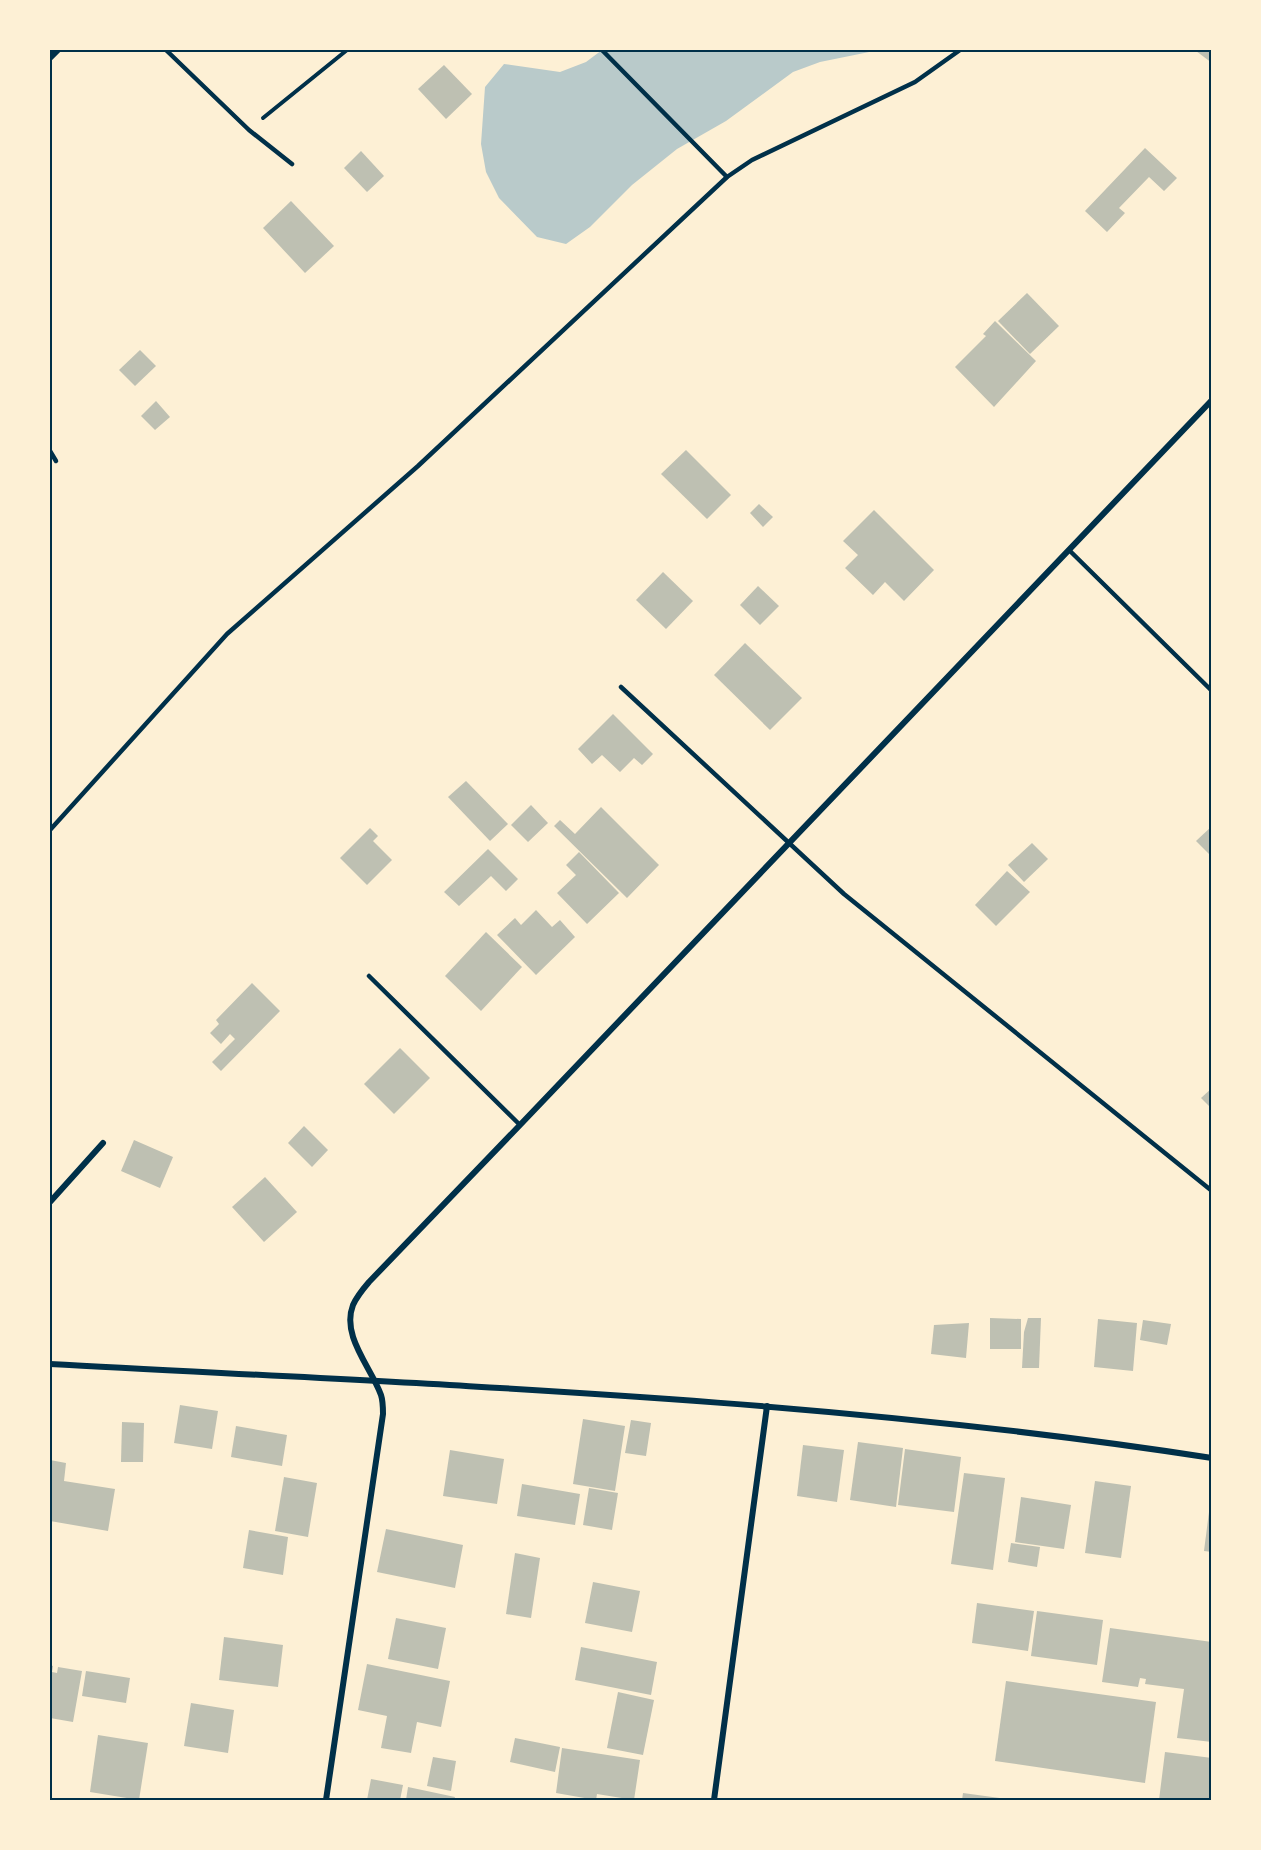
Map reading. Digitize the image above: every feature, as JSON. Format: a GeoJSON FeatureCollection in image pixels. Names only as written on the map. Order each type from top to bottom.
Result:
{"type":"FeatureCollection","features":[{"type":"Feature","properties":{"kind":"street"},"geometry":{"type":"LineString","coordinates":[[50,58],[58,50]]}},
{"type":"Feature","properties":{"kind":"street"},"geometry":{"type":"LineString","coordinates":[[326,1800],[384,1414],[382,1398],[356,1344],[351,1327],[353,1306],[369,1282],[1212,400]]}},
{"type":"Feature","properties":{"kind":"street"},"geometry":{"type":"LineString","coordinates":[[50,1202],[103,1143]]}},
{"type":"Feature","properties":{"kind":"street"},"geometry":{"type":"LineString","coordinates":[[50,1364],[375,1381],[767,1406],[1088,1439],[1212,1458]]}},
{"type":"Feature","properties":{"kind":"street"},"geometry":{"type":"LineString","coordinates":[[714,1800],[767,1406]]}},
{"type":"Feature","properties":{"kind":"lane"},"geometry":{"type":"LineString","coordinates":[[166,50],[249,130],[292,164]]}},
{"type":"Feature","properties":{"kind":"lane"},"geometry":{"type":"LineString","coordinates":[[602,50],[727,177]]}},
{"type":"Feature","properties":{"kind":"lane"},"geometry":{"type":"LineString","coordinates":[[50,830],[227,634],[418,466],[727,177],[752,160],[915,82],[960,50]]}},
{"type":"Feature","properties":{"kind":"lane"},"geometry":{"type":"LineString","coordinates":[[50,451],[56,461]]}},
{"type":"Feature","properties":{"kind":"lane"},"geometry":{"type":"LineString","coordinates":[[1069,550],[1212,691]]}},
{"type":"Feature","properties":{"kind":"lane"},"geometry":{"type":"LineString","coordinates":[[621,687],[844,894],[1212,1191]]}},
{"type":"Feature","properties":{"kind":"lane"},"geometry":{"type":"LineString","coordinates":[[369,976],[520,1125]]}},
{"type":"Feature","properties":{"kind":"path"},"geometry":{"type":"LineString","coordinates":[[249,130],[347,50]]}},
{"type":"Feature","properties":{"kind":"shaded area"},"geometry":{"type":"Polygon","coordinates":[[[602,50],[879,50],[820,62],[793,72],[726,121],[677,149],[632,185],[590,227],[566,244],[537,237],[499,198],[486,172],[481,144],[485,87],[504,64],[560,72],[586,62],[602,50]]]}},
{"type":"Feature","properties":{"kind":"building"},"geometry":{"type":"Polygon","coordinates":[[[1212,50],[1212,63],[1196,51],[1212,50]]]}},
{"type":"Feature","properties":{"kind":"building"},"geometry":{"type":"Polygon","coordinates":[[[444,65],[472,94],[446,119],[418,89],[444,65]]]}},
{"type":"Feature","properties":{"kind":"building"},"geometry":{"type":"Polygon","coordinates":[[[1145,148],[1177,178],[1164,191],[1149,177],[1119,208],[1125,213],[1107,232],[1085,211],[1145,148]]]}},
{"type":"Feature","properties":{"kind":"building"},"geometry":{"type":"Polygon","coordinates":[[[361,151],[384,176],[367,192],[344,168],[361,151]]]}},
{"type":"Feature","properties":{"kind":"building"},"geometry":{"type":"Polygon","coordinates":[[[291,201],[334,246],[305,273],[263,228],[291,201]]]}},
{"type":"Feature","properties":{"kind":"building"},"geometry":{"type":"Polygon","coordinates":[[[1027,293],[1059,326],[1030,354],[998,321],[1027,293]]]}},
{"type":"Feature","properties":{"kind":"building"},"geometry":{"type":"Polygon","coordinates":[[[995,321],[1036,361],[994,407],[955,367],[986,336],[983,334],[995,321]]]}},
{"type":"Feature","properties":{"kind":"building"},"geometry":{"type":"Polygon","coordinates":[[[140,350],[156,366],[135,386],[119,370],[140,350]]]}},
{"type":"Feature","properties":{"kind":"building"},"geometry":{"type":"Polygon","coordinates":[[[156,401],[170,417],[155,430],[141,416],[156,401]]]}},
{"type":"Feature","properties":{"kind":"building"},"geometry":{"type":"Polygon","coordinates":[[[686,450],[731,495],[707,519],[661,474],[686,450]]]}},
{"type":"Feature","properties":{"kind":"building"},"geometry":{"type":"Polygon","coordinates":[[[759,504],[773,517],[763,527],[750,513],[759,504]]]}},
{"type":"Feature","properties":{"kind":"building"},"geometry":{"type":"Polygon","coordinates":[[[874,510],[934,570],[904,601],[885,582],[873,595],[845,568],[858,555],[843,541],[874,510]]]}},
{"type":"Feature","properties":{"kind":"building"},"geometry":{"type":"Polygon","coordinates":[[[663,572],[693,601],[666,629],[636,600],[663,572]]]}},
{"type":"Feature","properties":{"kind":"building"},"geometry":{"type":"Polygon","coordinates":[[[758,586],[779,606],[760,625],[740,605],[758,586]]]}},
{"type":"Feature","properties":{"kind":"building"},"geometry":{"type":"Polygon","coordinates":[[[745,643],[802,698],[770,730],[714,675],[745,643]]]}},
{"type":"Feature","properties":{"kind":"building"},"geometry":{"type":"Polygon","coordinates":[[[613,714],[653,754],[642,765],[634,758],[620,772],[602,755],[592,764],[578,749],[613,714]]]}},
{"type":"Feature","properties":{"kind":"building"},"geometry":{"type":"Polygon","coordinates":[[[466,781],[508,824],[490,841],[448,797],[466,781]]]}},
{"type":"Feature","properties":{"kind":"building"},"geometry":{"type":"Polygon","coordinates":[[[531,805],[548,823],[528,842],[511,825],[531,805]]]}},
{"type":"Feature","properties":{"kind":"building"},"geometry":{"type":"Polygon","coordinates":[[[601,807],[659,865],[627,898],[554,826],[560,820],[575,834],[601,807]]]}},
{"type":"Feature","properties":{"kind":"building"},"geometry":{"type":"Polygon","coordinates":[[[1212,826],[1212,857],[1196,841],[1212,826]]]}},
{"type":"Feature","properties":{"kind":"building"},"geometry":{"type":"Polygon","coordinates":[[[370,828],[378,836],[373,841],[392,860],[367,885],[340,858],[370,828]]]}},
{"type":"Feature","properties":{"kind":"building"},"geometry":{"type":"Polygon","coordinates":[[[1032,843],[1048,859],[1024,882],[1008,865],[1032,843]]]}},
{"type":"Feature","properties":{"kind":"building"},"geometry":{"type":"Polygon","coordinates":[[[488,849],[518,879],[506,891],[491,876],[459,906],[444,892],[488,849]]]}},
{"type":"Feature","properties":{"kind":"building"},"geometry":{"type":"Polygon","coordinates":[[[579,852],[619,893],[587,924],[557,893],[576,875],[566,865],[579,852]]]}},
{"type":"Feature","properties":{"kind":"building"},"geometry":{"type":"Polygon","coordinates":[[[1007,871],[1030,892],[996,926],[975,905],[1007,871]]]}},
{"type":"Feature","properties":{"kind":"building"},"geometry":{"type":"Polygon","coordinates":[[[536,910],[552,927],[560,920],[575,937],[536,975],[497,935],[515,918],[521,925],[536,910]]]}},
{"type":"Feature","properties":{"kind":"building"},"geometry":{"type":"Polygon","coordinates":[[[486,932],[522,967],[481,1011],[445,976],[486,932]]]}},
{"type":"Feature","properties":{"kind":"building"},"geometry":{"type":"Polygon","coordinates":[[[252,983],[280,1011],[221,1071],[212,1062],[235,1039],[230,1034],[221,1044],[210,1033],[219,1024],[216,1020],[252,983]]]}},
{"type":"Feature","properties":{"kind":"building"},"geometry":{"type":"Polygon","coordinates":[[[400,1048],[430,1078],[394,1114],[364,1084],[400,1048]]]}},
{"type":"Feature","properties":{"kind":"building"},"geometry":{"type":"Polygon","coordinates":[[[1212,1088],[1212,1109],[1201,1098],[1212,1088]]]}},
{"type":"Feature","properties":{"kind":"building"},"geometry":{"type":"Polygon","coordinates":[[[304,1126],[328,1150],[312,1167],[288,1143],[304,1126]]]}},
{"type":"Feature","properties":{"kind":"building"},"geometry":{"type":"Polygon","coordinates":[[[134,1140],[173,1157],[160,1188],[121,1171],[134,1140]]]}},
{"type":"Feature","properties":{"kind":"building"},"geometry":{"type":"Polygon","coordinates":[[[265,1177],[297,1212],[264,1242],[232,1207],[265,1177]]]}},
{"type":"Feature","properties":{"kind":"building"},"geometry":{"type":"Polygon","coordinates":[[[990,1318],[1021,1319],[1021,1349],[990,1349],[990,1318]]]}},
{"type":"Feature","properties":{"kind":"building"},"geometry":{"type":"Polygon","coordinates":[[[1028,1318],[1041,1318],[1039,1368],[1022,1368],[1024,1332],[1028,1318]]]}},
{"type":"Feature","properties":{"kind":"building"},"geometry":{"type":"Polygon","coordinates":[[[1098,1319],[1137,1323],[1133,1371],[1094,1367],[1098,1319]]]}},
{"type":"Feature","properties":{"kind":"building"},"geometry":{"type":"Polygon","coordinates":[[[1143,1320],[1171,1324],[1167,1345],[1140,1340],[1143,1320]]]}},
{"type":"Feature","properties":{"kind":"building"},"geometry":{"type":"Polygon","coordinates":[[[969,1323],[966,1358],[931,1354],[934,1325],[969,1323]]]}},
{"type":"Feature","properties":{"kind":"building"},"geometry":{"type":"Polygon","coordinates":[[[180,1405],[218,1411],[212,1449],[174,1443],[180,1405]]]}},
{"type":"Feature","properties":{"kind":"building"},"geometry":{"type":"Polygon","coordinates":[[[583,1419],[625,1426],[615,1491],[573,1484],[583,1419]]]}},
{"type":"Feature","properties":{"kind":"building"},"geometry":{"type":"Polygon","coordinates":[[[631,1420],[651,1423],[646,1456],[625,1453],[631,1420]]]}},
{"type":"Feature","properties":{"kind":"building"},"geometry":{"type":"Polygon","coordinates":[[[122,1422],[144,1423],[143,1462],[121,1462],[122,1422]]]}},
{"type":"Feature","properties":{"kind":"building"},"geometry":{"type":"Polygon","coordinates":[[[236,1426],[287,1435],[282,1466],[231,1457],[236,1426]]]}},
{"type":"Feature","properties":{"kind":"building"},"geometry":{"type":"Polygon","coordinates":[[[858,1442],[903,1448],[896,1507],[850,1500],[858,1442]]]}},
{"type":"Feature","properties":{"kind":"building"},"geometry":{"type":"Polygon","coordinates":[[[803,1445],[844,1450],[837,1502],[797,1496],[803,1445]]]}},
{"type":"Feature","properties":{"kind":"building"},"geometry":{"type":"Polygon","coordinates":[[[905,1449],[961,1457],[954,1512],[898,1505],[905,1449]]]}},
{"type":"Feature","properties":{"kind":"building"},"geometry":{"type":"Polygon","coordinates":[[[450,1450],[504,1459],[497,1504],[443,1496],[450,1450]]]}},
{"type":"Feature","properties":{"kind":"building"},"geometry":{"type":"Polygon","coordinates":[[[50,1460],[66,1463],[64,1481],[115,1489],[108,1531],[50,1521],[50,1460]]]}},
{"type":"Feature","properties":{"kind":"building"},"geometry":{"type":"Polygon","coordinates":[[[964,1473],[1005,1478],[993,1570],[951,1564],[964,1473]]]}},
{"type":"Feature","properties":{"kind":"building"},"geometry":{"type":"Polygon","coordinates":[[[284,1477],[317,1483],[308,1537],[275,1531],[284,1477]]]}},
{"type":"Feature","properties":{"kind":"building"},"geometry":{"type":"Polygon","coordinates":[[[1095,1481],[1131,1486],[1121,1558],[1085,1553],[1095,1481]]]}},
{"type":"Feature","properties":{"kind":"building"},"geometry":{"type":"Polygon","coordinates":[[[522,1484],[580,1494],[575,1525],[517,1516],[522,1484]]]}},
{"type":"Feature","properties":{"kind":"building"},"geometry":{"type":"Polygon","coordinates":[[[589,1488],[618,1493],[612,1530],[583,1525],[589,1488]]]}},
{"type":"Feature","properties":{"kind":"building"},"geometry":{"type":"Polygon","coordinates":[[[1021,1497],[1071,1505],[1064,1549],[1015,1542],[1021,1497]]]}},
{"type":"Feature","properties":{"kind":"building"},"geometry":{"type":"Polygon","coordinates":[[[1210,1504],[1212,1504],[1212,1552],[1204,1551],[1210,1504]]]}},
{"type":"Feature","properties":{"kind":"building"},"geometry":{"type":"Polygon","coordinates":[[[386,1529],[463,1545],[455,1588],[377,1572],[386,1529]]]}},
{"type":"Feature","properties":{"kind":"building"},"geometry":{"type":"Polygon","coordinates":[[[249,1530],[288,1537],[283,1575],[243,1568],[249,1530]]]}},
{"type":"Feature","properties":{"kind":"building"},"geometry":{"type":"Polygon","coordinates":[[[1011,1543],[1040,1547],[1037,1567],[1008,1562],[1011,1543]]]}},
{"type":"Feature","properties":{"kind":"building"},"geometry":{"type":"Polygon","coordinates":[[[515,1553],[540,1558],[531,1618],[506,1614],[515,1553]]]}},
{"type":"Feature","properties":{"kind":"building"},"geometry":{"type":"Polygon","coordinates":[[[593,1582],[640,1591],[632,1632],[585,1623],[593,1582]]]}},
{"type":"Feature","properties":{"kind":"building"},"geometry":{"type":"Polygon","coordinates":[[[977,1603],[1034,1611],[1028,1651],[972,1643],[977,1603]]]}},
{"type":"Feature","properties":{"kind":"building"},"geometry":{"type":"Polygon","coordinates":[[[1037,1611],[1103,1620],[1097,1665],[1031,1656],[1037,1611]]]}},
{"type":"Feature","properties":{"kind":"building"},"geometry":{"type":"Polygon","coordinates":[[[396,1618],[446,1628],[438,1669],[388,1659],[396,1618]]]}},
{"type":"Feature","properties":{"kind":"building"},"geometry":{"type":"Polygon","coordinates":[[[1110,1628],[1212,1642],[1212,1742],[1177,1738],[1184,1689],[1145,1684],[1146,1679],[1140,1678],[1138,1687],[1102,1682],[1110,1628]]]}},
{"type":"Feature","properties":{"kind":"building"},"geometry":{"type":"Polygon","coordinates":[[[224,1637],[283,1645],[278,1687],[219,1680],[224,1637]]]}},
{"type":"Feature","properties":{"kind":"building"},"geometry":{"type":"Polygon","coordinates":[[[581,1647],[657,1662],[651,1695],[575,1680],[581,1647]]]}},
{"type":"Feature","properties":{"kind":"building"},"geometry":{"type":"Polygon","coordinates":[[[367,1664],[450,1681],[441,1727],[417,1722],[411,1753],[381,1748],[387,1716],[358,1710],[367,1664]]]}},
{"type":"Feature","properties":{"kind":"building"},"geometry":{"type":"Polygon","coordinates":[[[50,1665],[53,1666],[52,1672],[57,1673],[58,1667],[82,1671],[73,1722],[50,1718],[50,1665]]]}},
{"type":"Feature","properties":{"kind":"building"},"geometry":{"type":"Polygon","coordinates":[[[86,1671],[130,1678],[126,1703],[82,1696],[86,1671]]]}},
{"type":"Feature","properties":{"kind":"building"},"geometry":{"type":"Polygon","coordinates":[[[1006,1681],[1156,1702],[1145,1783],[995,1761],[1006,1681]]]}},
{"type":"Feature","properties":{"kind":"building"},"geometry":{"type":"Polygon","coordinates":[[[618,1692],[654,1700],[643,1755],[607,1748],[618,1692]]]}},
{"type":"Feature","properties":{"kind":"building"},"geometry":{"type":"Polygon","coordinates":[[[191,1703],[234,1710],[228,1753],[184,1746],[191,1703]]]}},
{"type":"Feature","properties":{"kind":"building"},"geometry":{"type":"Polygon","coordinates":[[[98,1735],[148,1743],[139,1800],[90,1792],[98,1735]]]}},
{"type":"Feature","properties":{"kind":"building"},"geometry":{"type":"Polygon","coordinates":[[[515,1738],[560,1747],[555,1772],[510,1762],[515,1738]]]}},
{"type":"Feature","properties":{"kind":"building"},"geometry":{"type":"Polygon","coordinates":[[[562,1748],[640,1760],[634,1800],[597,1794],[596,1800],[556,1793],[562,1748]]]}},
{"type":"Feature","properties":{"kind":"building"},"geometry":{"type":"Polygon","coordinates":[[[1165,1752],[1212,1758],[1210,1800],[1159,1800],[1165,1752]]]}},
{"type":"Feature","properties":{"kind":"building"},"geometry":{"type":"Polygon","coordinates":[[[433,1757],[456,1761],[451,1791],[427,1786],[433,1757]]]}},
{"type":"Feature","properties":{"kind":"building"},"geometry":{"type":"Polygon","coordinates":[[[371,1779],[403,1785],[400,1800],[367,1800],[371,1779]]]}},
{"type":"Feature","properties":{"kind":"building"},"geometry":{"type":"Polygon","coordinates":[[[408,1787],[455,1797],[454,1800],[406,1800],[408,1787]]]}},
{"type":"Feature","properties":{"kind":"building"},"geometry":{"type":"Polygon","coordinates":[[[963,1793],[1007,1799],[1007,1800],[962,1800],[963,1793]]]}}]}
